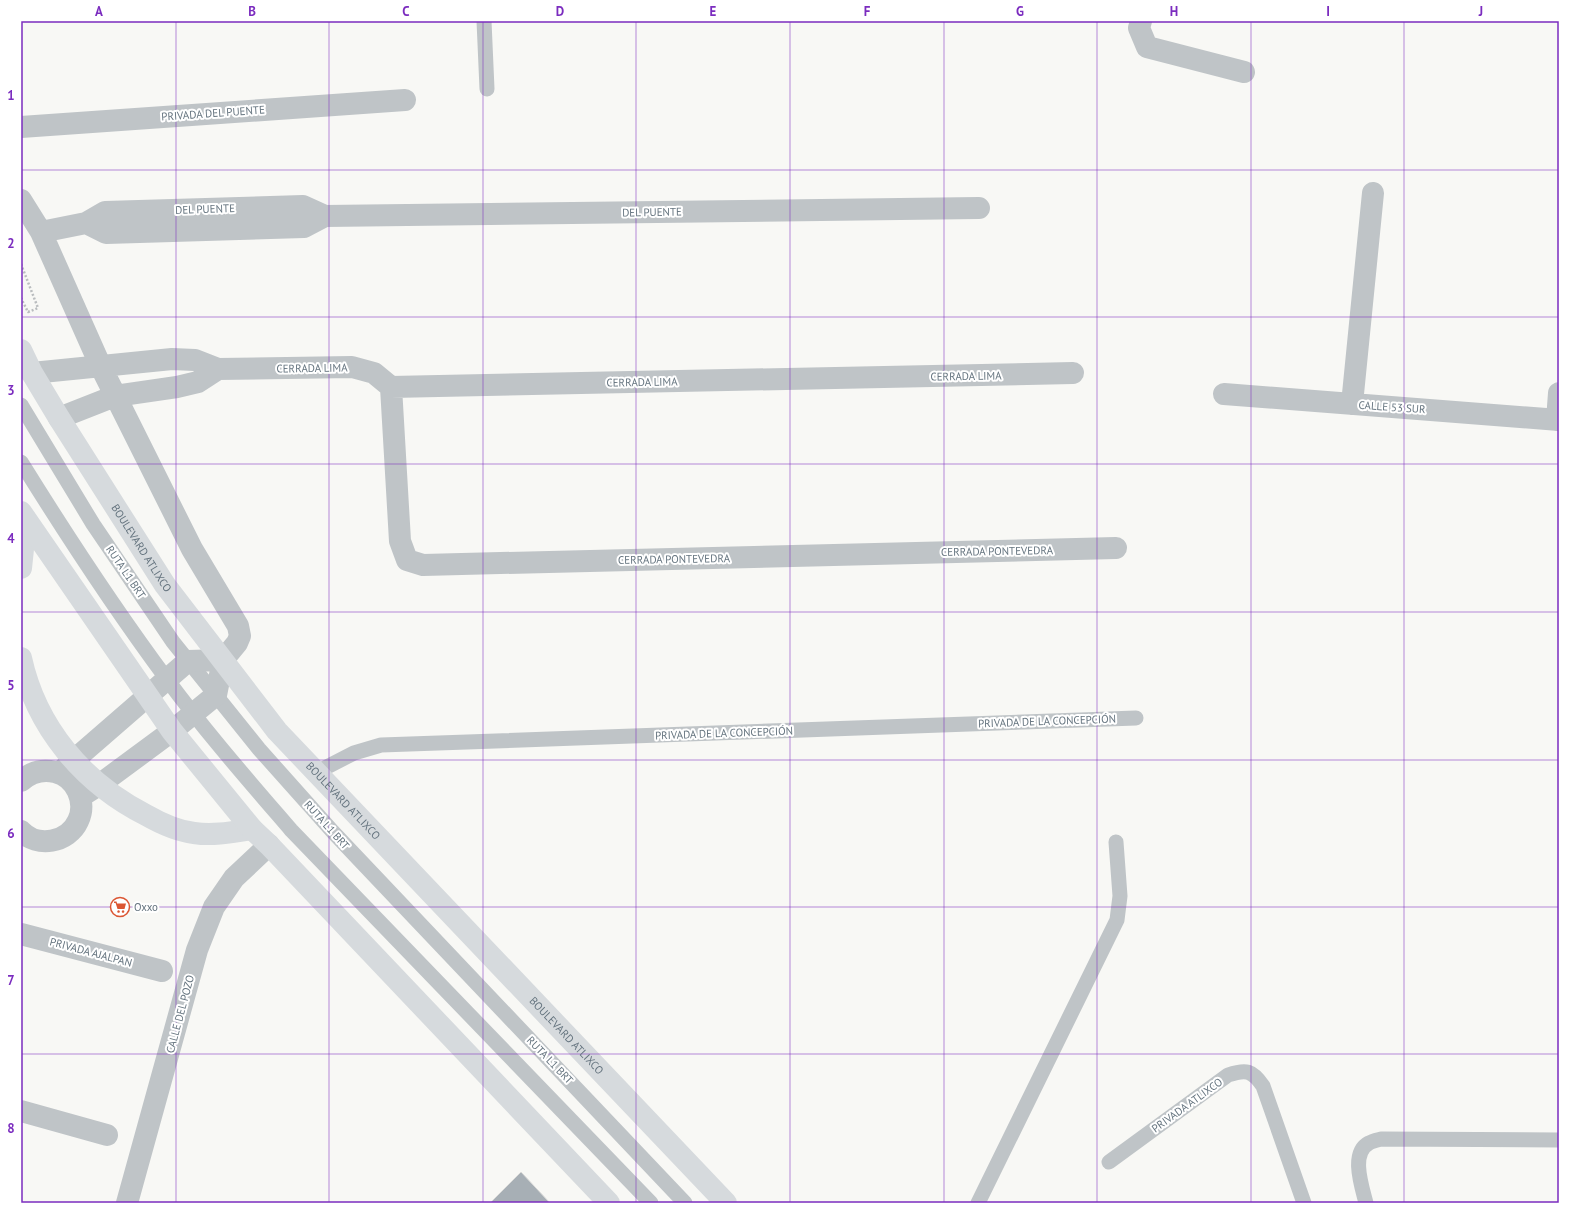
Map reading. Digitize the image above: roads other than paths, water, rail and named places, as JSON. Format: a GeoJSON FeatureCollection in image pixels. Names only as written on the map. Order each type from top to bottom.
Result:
{"type":"FeatureCollection","features":[{"type":"Feature","properties":{"kind":"main road","name":"BOULEVARD ATLIXCO"},"geometry":{"type":"LineString","coordinates":[[21,350],[32,373],[59,418],[165,585],[277,731],[726,1203]]}},
{"type":"Feature","properties":{"kind":"main road"},"geometry":{"type":"LineString","coordinates":[[21,568],[23,516]]}},
{"type":"Feature","properties":{"kind":"main road"},"geometry":{"type":"LineString","coordinates":[[23,516],[172,731],[252,829],[269,845],[609,1203]]}},
{"type":"Feature","properties":{"kind":"main road"},"geometry":{"type":"LineString","coordinates":[[21,658],[25,677],[66,767],[99,785],[128,806],[160,822],[194,833],[222,834],[252,829]]}},
{"type":"Feature","properties":{"kind":"street"},"geometry":{"type":"LineString","coordinates":[[1141,21],[1139,28],[1147,47],[1244,72]]}},
{"type":"Feature","properties":{"kind":"street","name":"PRIVADA DEL PUENTE"},"geometry":{"type":"LineString","coordinates":[[21,127],[405,100]]}},
{"type":"Feature","properties":{"kind":"street"},"geometry":{"type":"LineString","coordinates":[[1352,404],[1373,193]]}},
{"type":"Feature","properties":{"kind":"street"},"geometry":{"type":"LineString","coordinates":[[21,200],[41,232],[115,396],[192,549],[238,626],[240,636],[237,643],[223,660],[216,695],[172,731],[99,785],[80,797]]}},
{"type":"Feature","properties":{"kind":"street","name":"DEL PUENTE"},"geometry":{"type":"LineString","coordinates":[[41,232],[86,223],[105,212],[288,206],[304,206],[326,216],[979,208]]}},
{"type":"Feature","properties":{"kind":"street","name":"CERRADA LIMA"},"geometry":{"type":"LineString","coordinates":[[32,373],[172,359],[195,360],[218,369],[352,367],[374,373],[390,387],[1073,373]]}},
{"type":"Feature","properties":{"kind":"street"},"geometry":{"type":"LineString","coordinates":[[59,418],[115,396],[177,388],[198,382],[218,369]]}},
{"type":"Feature","properties":{"kind":"street","name":"CERRADA PONTEVEDRA"},"geometry":{"type":"LineString","coordinates":[[390,387],[400,541],[407,560],[423,566],[1116,548]]}},
{"type":"Feature","properties":{"kind":"street"},"geometry":{"type":"LineString","coordinates":[[1558,420],[1559,393]]}},
{"type":"Feature","properties":{"kind":"street","name":"CALLE 53 SUR"},"geometry":{"type":"LineString","coordinates":[[1224,394],[1558,420]]}},
{"type":"Feature","properties":{"kind":"street"},"geometry":{"type":"LineString","coordinates":[[21,781],[26,776],[37,771],[66,767],[188,661],[223,660]]}},
{"type":"Feature","properties":{"kind":"street"},"geometry":{"type":"LineString","coordinates":[[21,830],[25,835],[36,840],[49,841],[60,838],[71,831],[78,821],[81,809],[80,797],[76,787],[68,779],[66,767]]}},
{"type":"Feature","properties":{"kind":"street","name":"CALLE DEL POZO"},"geometry":{"type":"LineString","coordinates":[[127,1203],[197,950],[214,907],[234,878],[269,845]]}},
{"type":"Feature","properties":{"kind":"street","name":"PRIVADA AJALPAN"},"geometry":{"type":"LineString","coordinates":[[21,934],[162,971]]}},
{"type":"Feature","properties":{"kind":"street"},"geometry":{"type":"LineString","coordinates":[[21,1111],[107,1135]]}},
{"type":"Feature","properties":{"kind":"lane"},"geometry":{"type":"LineString","coordinates":[[484,21],[487,89]]}},
{"type":"Feature","properties":{"kind":"lane","name":"RUTA L1 BRT"},"geometry":{"type":"LineString","coordinates":[[21,405],[93,524],[173,642],[259,749],[333,832],[686,1203]]}},
{"type":"Feature","properties":{"kind":"lane"},"geometry":{"type":"LineString","coordinates":[[21,462],[69,540],[167,679],[250,783],[291,830],[650,1203]]}},
{"type":"Feature","properties":{"kind":"lane","name":"PRIVADA DE LA CONCEPCIÓN"},"geometry":{"type":"LineString","coordinates":[[317,772],[354,753],[381,745],[1136,718]]}},
{"type":"Feature","properties":{"kind":"lane"},"geometry":{"type":"LineString","coordinates":[[978,1203],[1117,920],[1120,896],[1116,842]]}},
{"type":"Feature","properties":{"kind":"lane","name":"PRIVADA ATLIXCO"},"geometry":{"type":"LineString","coordinates":[[1109,1162],[1228,1075],[1241,1070],[1255,1075],[1263,1086],[1304,1203]]}},
{"type":"Feature","properties":{"kind":"lane"},"geometry":{"type":"LineString","coordinates":[[1366,1203],[1358,1167],[1359,1154],[1368,1143],[1381,1139],[1559,1140]]}},
{"type":"Feature","properties":{"kind":"place","name":"Oxxo"},"geometry":{"type":"Point","coordinates":[120,907]}}]}
